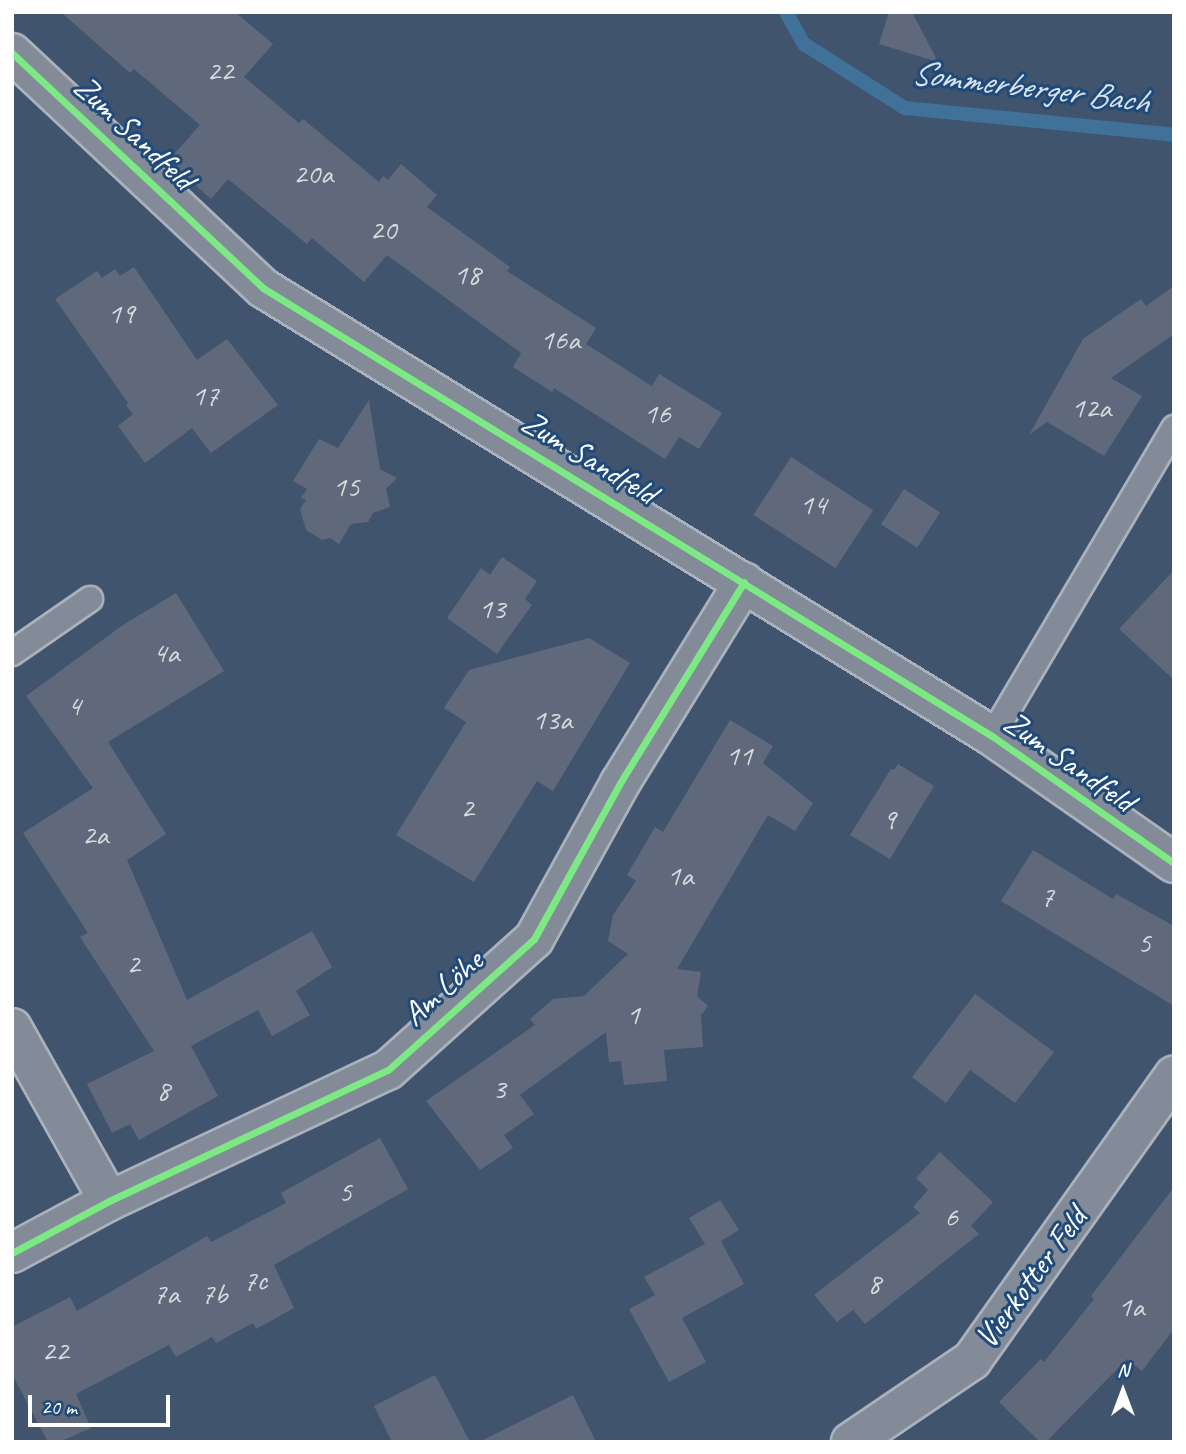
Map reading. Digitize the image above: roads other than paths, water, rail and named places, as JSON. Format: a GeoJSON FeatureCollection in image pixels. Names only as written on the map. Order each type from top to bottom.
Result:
{"type":"FeatureCollection","features":[{"type":"Feature","properties":{"kind":"street","name":"Zum Sandfeld"},"geometry":{"type":"LineString","coordinates":[[12,52],[263,288],[992,736],[1174,863]]}},
{"type":"Feature","properties":{"kind":"street","name":"Am Löhe"},"geometry":{"type":"LineString","coordinates":[[12,1253],[108,1201],[388,1070],[534,939],[620,783],[744,582]]}},
{"type":"Feature","properties":{"kind":"street"},"geometry":{"type":"LineString","coordinates":[[12,1028],[108,1201]]}},
{"type":"Feature","properties":{"kind":"street","name":"Vierkotter Feld"},"geometry":{"type":"LineString","coordinates":[[851,1442],[972,1360],[1174,1076]]}},
{"type":"Feature","properties":{"kind":"lane","name":"Zum Sandfeld"},"geometry":{"type":"LineString","coordinates":[[992,736],[1174,428]]}},
{"type":"Feature","properties":{"kind":"lane"},"geometry":{"type":"LineString","coordinates":[[12,653],[90,599]]}},
{"type":"Feature","properties":{"kind":"waterway","name":"Sommerberger Bach"},"geometry":{"type":"LineString","coordinates":[[786,12],[804,44],[905,108],[1174,135]]}}]}
